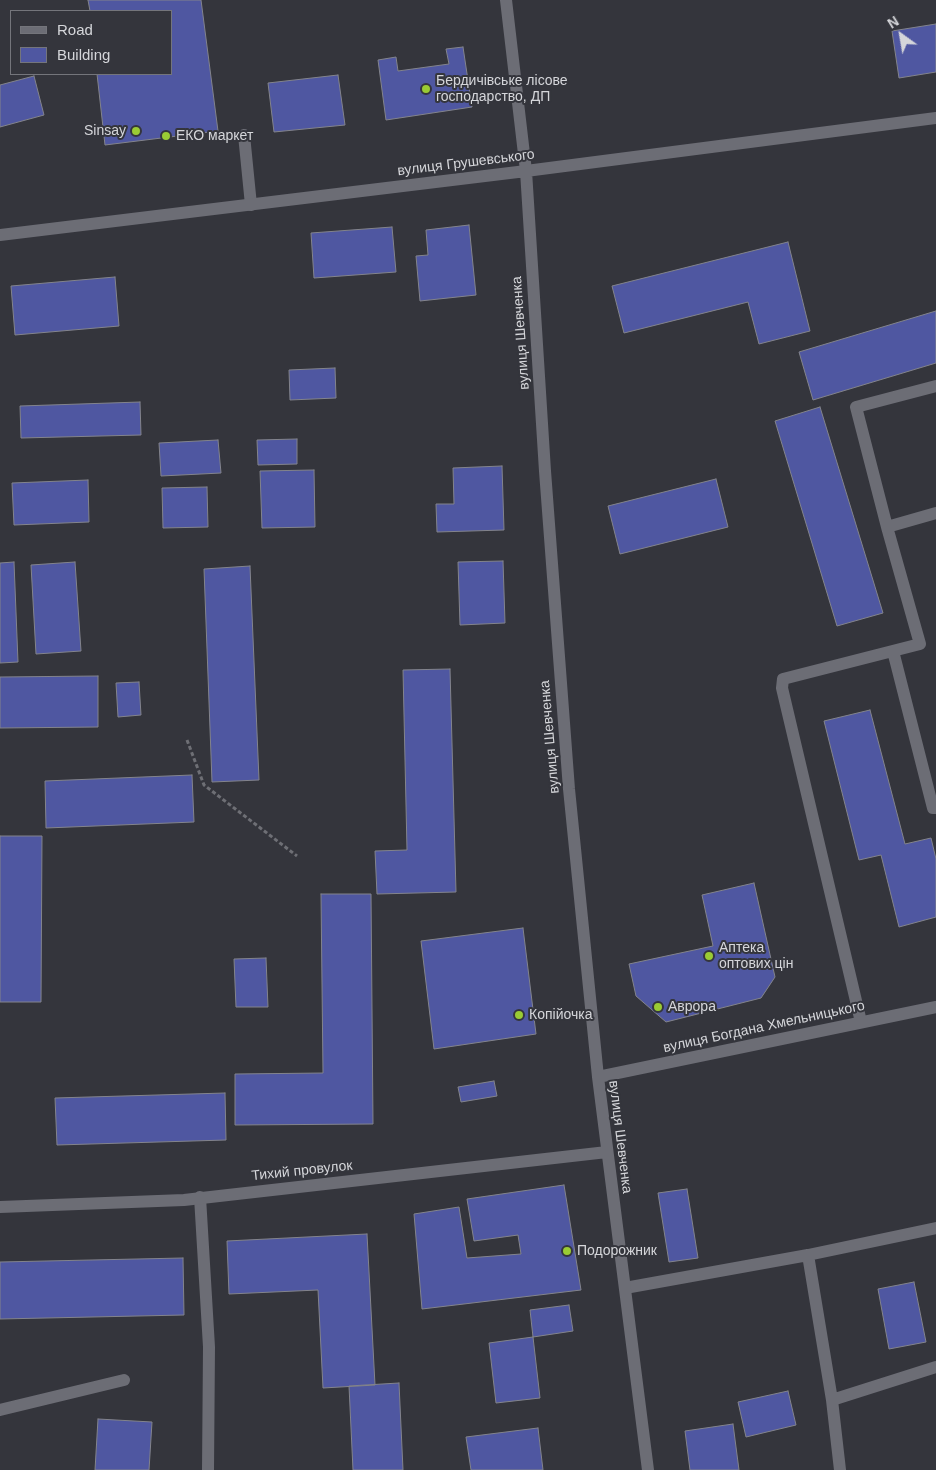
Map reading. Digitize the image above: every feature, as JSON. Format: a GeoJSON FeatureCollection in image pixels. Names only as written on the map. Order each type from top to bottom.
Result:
{"type":"FeatureCollection","features":[{"type":"Feature","properties":{"kind":"street","name":"вулиця Шевченка"},"geometry":{"type":"LineString","coordinates":[[506,0],[526,171],[545,471],[569,788],[598,1077],[648,1470]]}},
{"type":"Feature","properties":{"kind":"street","name":"вулиця Грушевського"},"geometry":{"type":"LineString","coordinates":[[0,236],[936,118]]}},
{"type":"Feature","properties":{"kind":"street"},"geometry":{"type":"LineString","coordinates":[[244,136],[251,205]]}},
{"type":"Feature","properties":{"kind":"street"},"geometry":{"type":"LineString","coordinates":[[861,1022],[782,688],[784,678],[920,644],[886,526],[856,408],[936,386]]}},
{"type":"Feature","properties":{"kind":"street"},"geometry":{"type":"LineString","coordinates":[[886,526],[936,514]]}},
{"type":"Feature","properties":{"kind":"street"},"geometry":{"type":"LineString","coordinates":[[893,650],[933,808],[936,808]]}},
{"type":"Feature","properties":{"kind":"street","name":"вулиця Богдана Хмельницького"},"geometry":{"type":"LineString","coordinates":[[598,1077],[936,1007]]}},
{"type":"Feature","properties":{"kind":"street","name":"Тихий провулок"},"geometry":{"type":"LineString","coordinates":[[0,1207],[184,1200],[607,1152]]}},
{"type":"Feature","properties":{"kind":"street"},"geometry":{"type":"LineString","coordinates":[[200,1197],[209,1347],[208,1470]]}},
{"type":"Feature","properties":{"kind":"street"},"geometry":{"type":"LineString","coordinates":[[625,1288],[808,1255],[936,1228]]}},
{"type":"Feature","properties":{"kind":"street"},"geometry":{"type":"LineString","coordinates":[[808,1255],[832,1400],[840,1470]]}},
{"type":"Feature","properties":{"kind":"street"},"geometry":{"type":"LineString","coordinates":[[832,1400],[936,1367]]}},
{"type":"Feature","properties":{"kind":"street"},"geometry":{"type":"LineString","coordinates":[[0,1410],[124,1380]]}},
{"type":"Feature","properties":{"kind":"path"},"geometry":{"type":"LineString","coordinates":[[187,740],[204,785],[297,856]]}},
{"type":"Feature","properties":{"kind":"building"},"geometry":{"type":"Polygon","coordinates":[[[88,0],[201,0],[218,131],[105,145],[97,75],[172,75],[172,10],[90,10],[88,0]]]}},
{"type":"Feature","properties":{"kind":"building"},"geometry":{"type":"Polygon","coordinates":[[[936,24],[936,72],[899,78],[892,31],[936,24]]]}},
{"type":"Feature","properties":{"kind":"building","name":"Бердичівське лісове господарство, ДП"},"geometry":{"type":"Polygon","coordinates":[[[463,47],[472,107],[386,120],[378,60],[396,57],[398,71],[449,64],[446,49],[463,47]]]}},
{"type":"Feature","properties":{"kind":"building"},"geometry":{"type":"Polygon","coordinates":[[[338,75],[345,125],[274,132],[268,83],[338,75]]]}},
{"type":"Feature","properties":{"kind":"building"},"geometry":{"type":"Polygon","coordinates":[[[34,76],[44,115],[0,127],[0,85],[34,76]]]}},
{"type":"Feature","properties":{"kind":"building"},"geometry":{"type":"Polygon","coordinates":[[[469,225],[476,295],[420,301],[416,256],[428,255],[426,230],[469,225]]]}},
{"type":"Feature","properties":{"kind":"building"},"geometry":{"type":"Polygon","coordinates":[[[392,227],[396,272],[314,278],[311,233],[392,227]]]}},
{"type":"Feature","properties":{"kind":"building"},"geometry":{"type":"Polygon","coordinates":[[[788,242],[810,331],[759,344],[748,302],[624,333],[612,286],[788,242]]]}},
{"type":"Feature","properties":{"kind":"building"},"geometry":{"type":"Polygon","coordinates":[[[115,277],[119,326],[15,335],[11,286],[115,277]]]}},
{"type":"Feature","properties":{"kind":"building"},"geometry":{"type":"Polygon","coordinates":[[[936,311],[936,363],[813,400],[799,352],[936,311]]]}},
{"type":"Feature","properties":{"kind":"building"},"geometry":{"type":"Polygon","coordinates":[[[335,368],[336,398],[290,400],[289,370],[335,368]]]}},
{"type":"Feature","properties":{"kind":"building"},"geometry":{"type":"Polygon","coordinates":[[[140,402],[141,435],[21,438],[20,406],[140,402]]]}},
{"type":"Feature","properties":{"kind":"building"},"geometry":{"type":"Polygon","coordinates":[[[820,407],[883,613],[837,626],[775,421],[820,407]]]}},
{"type":"Feature","properties":{"kind":"building"},"geometry":{"type":"Polygon","coordinates":[[[297,439],[297,464],[258,465],[257,440],[297,439]]]}},
{"type":"Feature","properties":{"kind":"building"},"geometry":{"type":"Polygon","coordinates":[[[218,440],[221,473],[161,476],[159,443],[218,440]]]}},
{"type":"Feature","properties":{"kind":"building"},"geometry":{"type":"Polygon","coordinates":[[[502,466],[504,530],[437,532],[436,504],[454,504],[453,468],[502,466]]]}},
{"type":"Feature","properties":{"kind":"building"},"geometry":{"type":"Polygon","coordinates":[[[314,470],[315,527],[262,528],[260,471],[314,470]]]}},
{"type":"Feature","properties":{"kind":"building"},"geometry":{"type":"Polygon","coordinates":[[[716,479],[728,527],[620,554],[608,506],[716,479]]]}},
{"type":"Feature","properties":{"kind":"building"},"geometry":{"type":"Polygon","coordinates":[[[88,480],[89,522],[14,525],[12,483],[88,480]]]}},
{"type":"Feature","properties":{"kind":"building"},"geometry":{"type":"Polygon","coordinates":[[[207,487],[208,527],[163,528],[162,488],[207,487]]]}},
{"type":"Feature","properties":{"kind":"building"},"geometry":{"type":"Polygon","coordinates":[[[503,561],[505,623],[460,625],[458,562],[503,561]]]}},
{"type":"Feature","properties":{"kind":"building"},"geometry":{"type":"Polygon","coordinates":[[[14,562],[18,662],[0,663],[0,563],[14,562]]]}},
{"type":"Feature","properties":{"kind":"building"},"geometry":{"type":"Polygon","coordinates":[[[75,562],[81,651],[36,654],[31,565],[75,562]]]}},
{"type":"Feature","properties":{"kind":"building"},"geometry":{"type":"Polygon","coordinates":[[[250,566],[259,780],[212,782],[204,569],[250,566]]]}},
{"type":"Feature","properties":{"kind":"building"},"geometry":{"type":"Polygon","coordinates":[[[450,669],[456,892],[377,894],[375,851],[407,850],[403,670],[450,669]]]}},
{"type":"Feature","properties":{"kind":"building"},"geometry":{"type":"Polygon","coordinates":[[[98,676],[98,727],[0,728],[0,677],[98,676]]]}},
{"type":"Feature","properties":{"kind":"building"},"geometry":{"type":"Polygon","coordinates":[[[139,682],[141,715],[118,717],[116,683],[139,682]]]}},
{"type":"Feature","properties":{"kind":"building"},"geometry":{"type":"Polygon","coordinates":[[[870,710],[905,844],[931,838],[936,859],[936,917],[899,927],[881,855],[859,860],[824,721],[870,710]]]}},
{"type":"Feature","properties":{"kind":"building"},"geometry":{"type":"Polygon","coordinates":[[[192,775],[194,822],[46,828],[45,781],[192,775]]]}},
{"type":"Feature","properties":{"kind":"building"},"geometry":{"type":"Polygon","coordinates":[[[0,836],[42,836],[41,1002],[0,1002],[0,836]]]}},
{"type":"Feature","properties":{"kind":"building"},"geometry":{"type":"Polygon","coordinates":[[[754,883],[775,977],[761,998],[666,1022],[636,996],[629,964],[713,946],[702,895],[754,883]]]}},
{"type":"Feature","properties":{"kind":"building"},"geometry":{"type":"Polygon","coordinates":[[[321,894],[371,894],[373,1124],[235,1125],[235,1074],[323,1073],[321,894]]]}},
{"type":"Feature","properties":{"kind":"building"},"geometry":{"type":"Polygon","coordinates":[[[523,928],[536,1034],[434,1049],[421,941],[523,928]]]}},
{"type":"Feature","properties":{"kind":"building"},"geometry":{"type":"Polygon","coordinates":[[[266,958],[268,1007],[236,1007],[234,959],[266,958]]]}},
{"type":"Feature","properties":{"kind":"building"},"geometry":{"type":"Polygon","coordinates":[[[494,1081],[497,1096],[461,1102],[458,1087],[494,1081]]]}},
{"type":"Feature","properties":{"kind":"building"},"geometry":{"type":"Polygon","coordinates":[[[225,1093],[226,1140],[57,1145],[55,1098],[225,1093]]]}},
{"type":"Feature","properties":{"kind":"building"},"geometry":{"type":"Polygon","coordinates":[[[564,1185],[581,1290],[422,1309],[414,1214],[459,1207],[467,1258],[521,1254],[518,1235],[474,1241],[467,1199],[564,1185]]]}},
{"type":"Feature","properties":{"kind":"building"},"geometry":{"type":"Polygon","coordinates":[[[687,1189],[698,1258],[669,1262],[658,1193],[687,1189]]]}},
{"type":"Feature","properties":{"kind":"building"},"geometry":{"type":"Polygon","coordinates":[[[367,1234],[375,1385],[323,1388],[318,1290],[229,1294],[227,1241],[367,1234]]]}},
{"type":"Feature","properties":{"kind":"building"},"geometry":{"type":"Polygon","coordinates":[[[183,1258],[184,1315],[0,1319],[0,1262],[183,1258]]]}},
{"type":"Feature","properties":{"kind":"building"},"geometry":{"type":"Polygon","coordinates":[[[914,1282],[926,1342],[889,1349],[878,1289],[914,1282]]]}},
{"type":"Feature","properties":{"kind":"building"},"geometry":{"type":"Polygon","coordinates":[[[569,1305],[573,1331],[533,1337],[530,1310],[569,1305]]]}},
{"type":"Feature","properties":{"kind":"building"},"geometry":{"type":"Polygon","coordinates":[[[533,1337],[540,1398],[496,1403],[489,1343],[533,1337]]]}},
{"type":"Feature","properties":{"kind":"building"},"geometry":{"type":"Polygon","coordinates":[[[399,1383],[403,1470],[353,1470],[349,1386],[399,1383]]]}},
{"type":"Feature","properties":{"kind":"building"},"geometry":{"type":"Polygon","coordinates":[[[788,1391],[796,1425],[746,1437],[738,1402],[788,1391]]]}},
{"type":"Feature","properties":{"kind":"building"},"geometry":{"type":"Polygon","coordinates":[[[98,1419],[152,1422],[149,1470],[95,1470],[98,1419]]]}},
{"type":"Feature","properties":{"kind":"building"},"geometry":{"type":"Polygon","coordinates":[[[733,1424],[739,1470],[690,1470],[685,1431],[733,1424]]]}},
{"type":"Feature","properties":{"kind":"building"},"geometry":{"type":"Polygon","coordinates":[[[538,1428],[543,1470],[471,1470],[466,1437],[538,1428]]]}},
{"type":"Feature","properties":{"kind":"place","name":"Бердичівське лісове господарство, ДП"},"geometry":{"type":"Point","coordinates":[426,89]}},
{"type":"Feature","properties":{"kind":"place","name":"Sinsay"},"geometry":{"type":"Point","coordinates":[136,131]}},
{"type":"Feature","properties":{"kind":"place","name":"ЕКО маркет"},"geometry":{"type":"Point","coordinates":[166,136]}},
{"type":"Feature","properties":{"kind":"place","name":"Аптека оптових цін"},"geometry":{"type":"Point","coordinates":[709,956]}},
{"type":"Feature","properties":{"kind":"place","name":"Аврора"},"geometry":{"type":"Point","coordinates":[658,1007]}},
{"type":"Feature","properties":{"kind":"place","name":"Копійочка"},"geometry":{"type":"Point","coordinates":[519,1015]}},
{"type":"Feature","properties":{"kind":"place","name":"Подорожник"},"geometry":{"type":"Point","coordinates":[567,1251]}}]}
